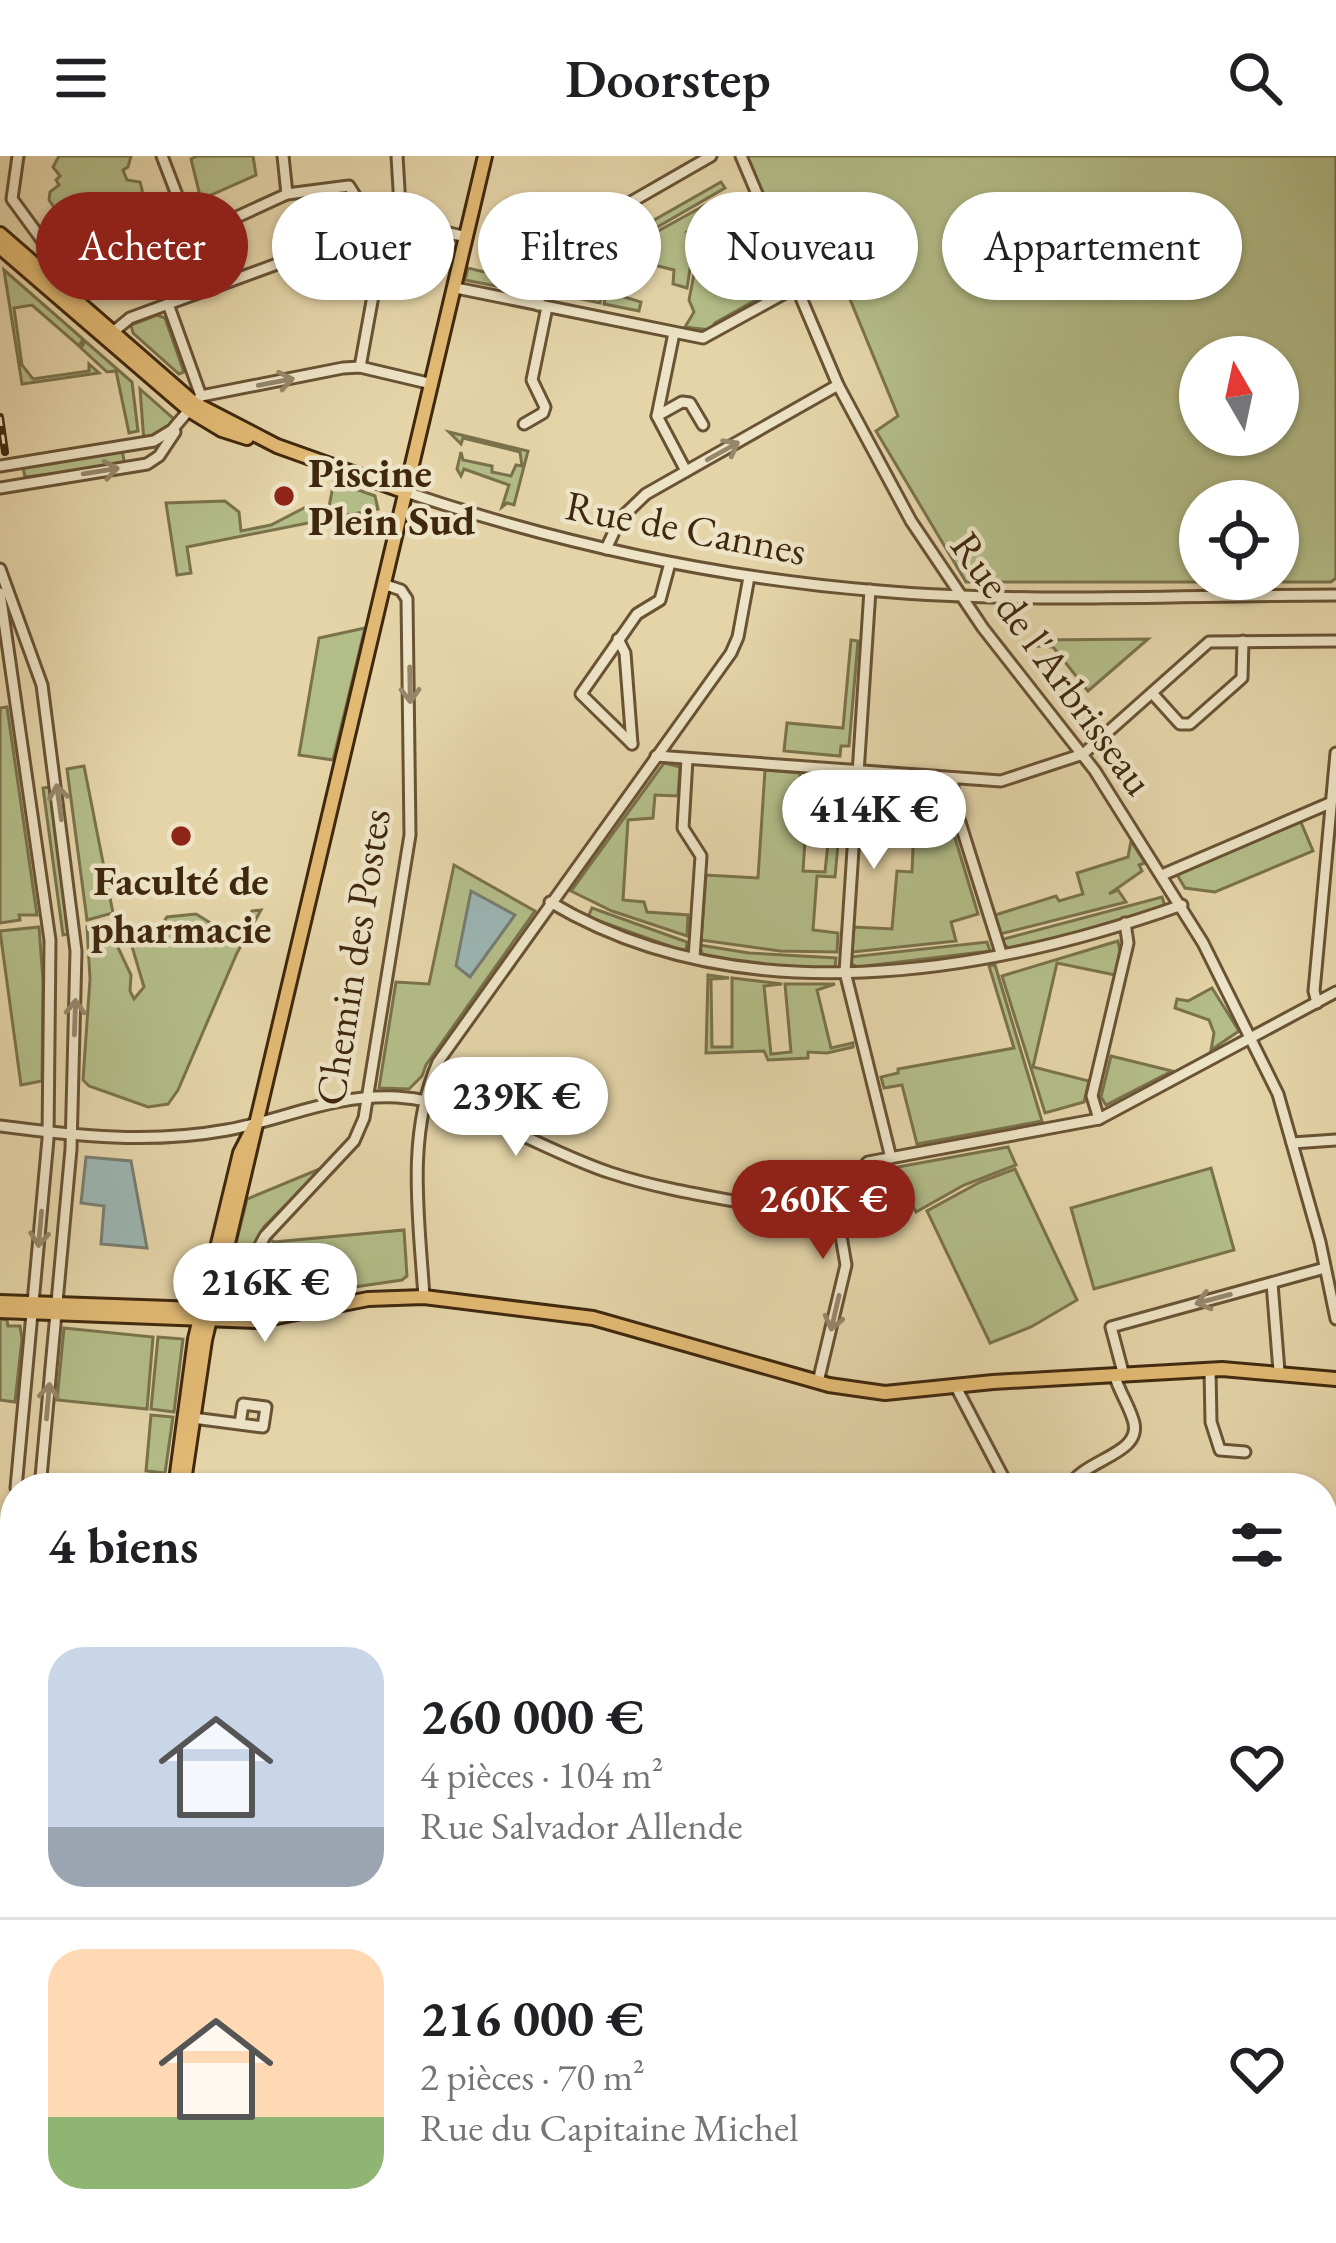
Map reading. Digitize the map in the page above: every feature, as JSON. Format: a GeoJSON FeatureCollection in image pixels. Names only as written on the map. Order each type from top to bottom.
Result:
{"type":"FeatureCollection","features":[{"type":"Feature","properties":{"kind":"main road"},"geometry":{"type":"LineString","coordinates":[[182,1473],[239,1153],[258,1120],[484,156]]}},
{"type":"Feature","properties":{"kind":"main road"},"geometry":{"type":"LineString","coordinates":[[0,234],[36,266]]}},
{"type":"Feature","properties":{"kind":"main road"},"geometry":{"type":"LineString","coordinates":[[0,247],[191,408],[277,446],[406,492]]}},
{"type":"Feature","properties":{"kind":"main road"},"geometry":{"type":"LineString","coordinates":[[76,300],[191,408]]}},
{"type":"Feature","properties":{"kind":"main road"},"geometry":{"type":"LineString","coordinates":[[0,1311],[32,1308],[272,1320],[368,1299],[424,1297],[593,1318],[818,1382],[885,1393],[1210,1370],[1279,1371],[1336,1379]]}},
{"type":"Feature","properties":{"kind":"main road"},"geometry":{"type":"LineString","coordinates":[[0,1302],[32,1308]]}},
{"type":"Feature","properties":{"kind":"main road"},"geometry":{"type":"LineString","coordinates":[[182,1473],[210,1314]]}},
{"type":"Feature","properties":{"kind":"street"},"geometry":{"type":"LineString","coordinates":[[18,156],[12,199],[36,231]]}},
{"type":"Feature","properties":{"kind":"street"},"geometry":{"type":"LineString","coordinates":[[163,156],[177,192]]}},
{"type":"Feature","properties":{"kind":"street"},"geometry":{"type":"LineString","coordinates":[[283,156],[287,192]]}},
{"type":"Feature","properties":{"kind":"street"},"geometry":{"type":"LineString","coordinates":[[397,156],[399,192]]}},
{"type":"Feature","properties":{"kind":"street"},"geometry":{"type":"LineString","coordinates":[[524,424],[543,413],[545,406],[532,380],[551,248],[711,156]]}},
{"type":"Feature","properties":{"kind":"street","name":"Rue de l'Arbrisseau"},"geometry":{"type":"LineString","coordinates":[[741,156],[756,192]]}},
{"type":"Feature","properties":{"kind":"street"},"geometry":{"type":"LineString","coordinates":[[303,192],[350,186],[354,192]]}},
{"type":"Feature","properties":{"kind":"street"},"geometry":{"type":"LineString","coordinates":[[454,234],[467,237]]}},
{"type":"Feature","properties":{"kind":"street"},"geometry":{"type":"LineString","coordinates":[[113,332],[125,321],[272,265]]}},
{"type":"Feature","properties":{"kind":"street"},"geometry":{"type":"LineString","coordinates":[[456,288],[709,336],[773,300]]}},
{"type":"Feature","properties":{"kind":"street"},"geometry":{"type":"LineString","coordinates":[[360,367],[372,300]]}},
{"type":"Feature","properties":{"kind":"street","name":"Rue de l'Arbrisseau"},"geometry":{"type":"LineString","coordinates":[[802,300],[838,385],[911,521],[960,596],[1083,754],[1182,905],[1275,1085],[1336,1319]]}},
{"type":"Feature","properties":{"kind":"street"},"geometry":{"type":"LineString","coordinates":[[0,488],[147,464],[165,449],[191,408],[167,304]]}},
{"type":"Feature","properties":{"kind":"street"},"geometry":{"type":"LineString","coordinates":[[674,333],[657,416],[686,472]]}},
{"type":"Feature","properties":{"kind":"street"},"geometry":{"type":"LineString","coordinates":[[0,466],[143,444],[165,436],[191,408],[360,367],[432,384]]}},
{"type":"Feature","properties":{"kind":"street"},"geometry":{"type":"LineString","coordinates":[[606,550],[612,531],[635,503],[838,385]]}},
{"type":"Feature","properties":{"kind":"street"},"geometry":{"type":"LineString","coordinates":[[657,416],[682,402],[691,403],[703,425]]}},
{"type":"Feature","properties":{"kind":"street","name":"Rue de Cannes"},"geometry":{"type":"LineString","coordinates":[[406,492],[606,550],[749,577],[960,596],[1336,595]]}},
{"type":"Feature","properties":{"kind":"street"},"geometry":{"type":"LineString","coordinates":[[618,639],[625,653],[632,744],[581,694],[618,639],[638,614],[660,600],[670,563]]}},
{"type":"Feature","properties":{"kind":"street"},"geometry":{"type":"LineString","coordinates":[[0,569],[43,686],[74,918],[71,1135],[41,1473]]}},
{"type":"Feature","properties":{"kind":"street"},"geometry":{"type":"LineString","coordinates":[[424,1297],[417,1157],[424,1099],[445,1048],[734,647],[749,577]]}},
{"type":"Feature","properties":{"kind":"street","name":"Chemin des Postes"},"geometry":{"type":"LineString","coordinates":[[210,1314],[265,1236],[354,1142],[369,1097],[404,880],[411,802],[407,599],[401,590],[383,584]]}},
{"type":"Feature","properties":{"kind":"street"},"geometry":{"type":"LineString","coordinates":[[870,590],[845,972],[891,1158]]}},
{"type":"Feature","properties":{"kind":"street"},"geometry":{"type":"LineString","coordinates":[[0,593],[49,921],[48,1132],[17,1473]]}},
{"type":"Feature","properties":{"kind":"street"},"geometry":{"type":"LineString","coordinates":[[1152,693],[1180,724],[1190,724],[1242,678],[1244,640]]}},
{"type":"Feature","properties":{"kind":"street"},"geometry":{"type":"LineString","coordinates":[[656,756],[1005,780],[1083,754],[1210,642],[1336,641]]}},
{"type":"Feature","properties":{"kind":"street"},"geometry":{"type":"LineString","coordinates":[[32,656],[45,654]]}},
{"type":"Feature","properties":{"kind":"street"},"geometry":{"type":"LineString","coordinates":[[1316,1003],[1336,753]]}},
{"type":"Feature","properties":{"kind":"street"},"geometry":{"type":"LineString","coordinates":[[687,759],[683,828],[701,856],[694,958]]}},
{"type":"Feature","properties":{"kind":"street"},"geometry":{"type":"LineString","coordinates":[[26,768],[54,765]]}},
{"type":"Feature","properties":{"kind":"street"},"geometry":{"type":"LineString","coordinates":[[953,778],[953,800],[1001,953]]}},
{"type":"Feature","properties":{"kind":"street"},"geometry":{"type":"LineString","coordinates":[[1162,874],[1330,802]]}},
{"type":"Feature","properties":{"kind":"street"},"geometry":{"type":"LineString","coordinates":[[550,902],[617,934],[694,958],[772,970],[845,972],[1001,953],[1182,905]]}},
{"type":"Feature","properties":{"kind":"street"},"geometry":{"type":"LineString","coordinates":[[1099,1119],[1092,1096],[1128,943],[1125,923]]}},
{"type":"Feature","properties":{"kind":"street"},"geometry":{"type":"LineString","coordinates":[[836,1230],[850,1215],[862,1166],[1099,1119],[1336,992]]}},
{"type":"Feature","properties":{"kind":"street"},"geometry":{"type":"LineString","coordinates":[[0,1126],[71,1135],[174,1138],[235,1128],[326,1102],[369,1097],[424,1099],[480,1116],[613,1174],[801,1214],[836,1230],[847,1258],[818,1382]]}},
{"type":"Feature","properties":{"kind":"street"},"geometry":{"type":"LineString","coordinates":[[1292,1143],[1336,1140]]}},
{"type":"Feature","properties":{"kind":"street"},"geometry":{"type":"LineString","coordinates":[[1080,1473],[1133,1440],[1135,1427],[1111,1327],[1325,1268]]}},
{"type":"Feature","properties":{"kind":"street"},"geometry":{"type":"LineString","coordinates":[[1272,1283],[1279,1371]]}},
{"type":"Feature","properties":{"kind":"street"},"geometry":{"type":"LineString","coordinates":[[1210,1370],[1211,1422],[1220,1450],[1245,1451]]}},
{"type":"Feature","properties":{"kind":"street"},"geometry":{"type":"LineString","coordinates":[[956,1387],[1001,1473]]}},
{"type":"Feature","properties":{"kind":"street"},"geometry":{"type":"LineString","coordinates":[[193,1418],[240,1424]]}},
{"type":"Feature","properties":{"kind":"green space"},"geometry":{"type":"Polygon","coordinates":[[[59,156],[131,156],[123,170],[127,180],[140,182],[142,192],[50,192],[59,185],[60,176],[53,167],[59,156]]]}},
{"type":"Feature","properties":{"kind":"green space"},"geometry":{"type":"Polygon","coordinates":[[[253,156],[256,175],[218,192],[199,192],[191,159],[253,156]]]}},
{"type":"Feature","properties":{"kind":"green space"},"geometry":{"type":"Polygon","coordinates":[[[747,156],[1336,156],[1336,578],[1331,582],[1299,582],[1299,480],[1179,480],[1179,582],[966,582],[876,431],[898,416],[850,300],[918,300],[918,192],[762,192],[747,156]]]}},
{"type":"Feature","properties":{"kind":"green space"},"geometry":{"type":"Polygon","coordinates":[[[721,182],[725,188],[718,192],[703,192],[721,182]]]}},
{"type":"Feature","properties":{"kind":"green space"},"geometry":{"type":"Polygon","coordinates":[[[685,202],[685,211],[661,225],[661,216],[685,202]]]}},
{"type":"Feature","properties":{"kind":"green space"},"geometry":{"type":"Polygon","coordinates":[[[685,216],[685,287],[673,284],[674,270],[661,267],[661,229],[685,216]]]}},
{"type":"Feature","properties":{"kind":"green space"},"geometry":{"type":"Polygon","coordinates":[[[468,268],[478,270],[478,283],[465,280],[468,268]]]}},
{"type":"Feature","properties":{"kind":"green space"},"geometry":{"type":"Polygon","coordinates":[[[4,270],[83,339],[79,346],[32,305],[14,308],[22,365],[33,379],[89,371],[89,364],[99,373],[22,384],[4,270]]]}},
{"type":"Feature","properties":{"kind":"green space"},"geometry":{"type":"Polygon","coordinates":[[[605,300],[641,302],[639,311],[604,304],[605,300]]]}},
{"type":"Feature","properties":{"kind":"green space"},"geometry":{"type":"Polygon","coordinates":[[[689,300],[756,300],[710,330],[685,327],[694,312],[689,300]]]}},
{"type":"Feature","properties":{"kind":"green space"},"geometry":{"type":"Polygon","coordinates":[[[157,315],[165,318],[184,372],[179,374],[133,333],[131,325],[157,315]]]}},
{"type":"Feature","properties":{"kind":"green space"},"geometry":{"type":"Polygon","coordinates":[[[85,341],[132,382],[138,431],[129,433],[116,371],[107,372],[81,348],[85,341]]]}},
{"type":"Feature","properties":{"kind":"green space"},"geometry":{"type":"Polygon","coordinates":[[[140,389],[175,420],[166,431],[144,442],[140,389]]]}},
{"type":"Feature","properties":{"kind":"green space"},"geometry":{"type":"Polygon","coordinates":[[[449,432],[528,451],[514,505],[502,507],[509,485],[464,469],[461,476],[457,469],[461,452],[463,460],[511,476],[516,465],[522,466],[520,452],[463,438],[461,444],[449,432]]]}},
{"type":"Feature","properties":{"kind":"green space"},"geometry":{"type":"Polygon","coordinates":[[[122,450],[125,465],[25,477],[23,467],[122,450]]]}},
{"type":"Feature","properties":{"kind":"green space"},"geometry":{"type":"Polygon","coordinates":[[[334,481],[375,496],[378,509],[187,547],[191,573],[177,575],[166,503],[225,501],[239,512],[241,531],[271,525],[304,508],[328,512],[334,481]]]}},
{"type":"Feature","properties":{"kind":"green space"},"geometry":{"type":"Polygon","coordinates":[[[365,628],[333,760],[299,755],[319,638],[365,628]]]}},
{"type":"Feature","properties":{"kind":"green space"},"geometry":{"type":"Polygon","coordinates":[[[1148,639],[1088,691],[1053,647],[1037,646],[1037,640],[1148,639]]]}},
{"type":"Feature","properties":{"kind":"green space"},"geometry":{"type":"Polygon","coordinates":[[[851,640],[858,641],[849,746],[841,746],[840,756],[784,751],[787,723],[843,728],[851,640]]]}},
{"type":"Feature","properties":{"kind":"green space"},"geometry":{"type":"Polygon","coordinates":[[[7,707],[37,915],[19,915],[20,920],[0,923],[0,708],[7,707]]]}},
{"type":"Feature","properties":{"kind":"green space"},"geometry":{"type":"Polygon","coordinates":[[[664,763],[680,767],[678,796],[655,795],[653,818],[628,820],[623,900],[644,902],[647,912],[688,915],[687,936],[612,911],[571,891],[664,763]]]}},
{"type":"Feature","properties":{"kind":"green space"},"geometry":{"type":"Polygon","coordinates":[[[84,766],[113,913],[87,920],[67,769],[84,766]]]}},
{"type":"Feature","properties":{"kind":"green space"},"geometry":{"type":"Polygon","coordinates":[[[765,770],[800,773],[797,818],[835,820],[829,826],[839,827],[838,839],[828,838],[828,827],[806,825],[803,871],[825,872],[828,843],[838,844],[835,877],[817,876],[813,930],[838,933],[837,952],[780,951],[701,940],[706,875],[758,878],[765,770]]]}},
{"type":"Feature","properties":{"kind":"green space"},"geometry":{"type":"Polygon","coordinates":[[[894,781],[939,785],[978,914],[951,922],[956,941],[852,952],[854,927],[892,929],[897,871],[912,872],[914,825],[891,822],[894,781]]]}},
{"type":"Feature","properties":{"kind":"green space"},"geometry":{"type":"Polygon","coordinates":[[[51,787],[68,934],[63,935],[43,788],[51,787]]]}},
{"type":"Feature","properties":{"kind":"green space"},"geometry":{"type":"Polygon","coordinates":[[[1300,820],[1313,851],[1215,892],[1185,888],[1176,873],[1300,820]]]}},
{"type":"Feature","properties":{"kind":"green space"},"geometry":{"type":"Polygon","coordinates":[[[1131,841],[1145,863],[1139,865],[1142,871],[1109,894],[1118,890],[1126,902],[1000,934],[995,915],[1056,896],[1059,901],[1083,894],[1077,873],[1128,857],[1131,841]]]}},
{"type":"Feature","properties":{"kind":"green space"},"geometry":{"type":"Polygon","coordinates":[[[454,865],[535,911],[422,1076],[409,1089],[379,1088],[396,982],[429,984],[454,865]]]}},
{"type":"Feature","properties":{"kind":"green space"},"geometry":{"type":"Polygon","coordinates":[[[1162,897],[1165,906],[1061,937],[1008,948],[1000,940],[1162,897]]]}},
{"type":"Feature","properties":{"kind":"green space"},"geometry":{"type":"Polygon","coordinates":[[[592,908],[687,942],[686,952],[588,917],[592,908]]]}},
{"type":"Feature","properties":{"kind":"green space"},"geometry":{"type":"Polygon","coordinates":[[[261,910],[168,1104],[148,1107],[83,1080],[90,979],[87,927],[107,924],[131,975],[134,999],[144,987],[131,943],[153,938],[167,917],[196,914],[231,931],[246,927],[252,911],[261,910]]]}},
{"type":"Feature","properties":{"kind":"green space"},"geometry":{"type":"Polygon","coordinates":[[[39,927],[42,1081],[21,1085],[0,931],[39,927]]]}},
{"type":"Feature","properties":{"kind":"green space"},"geometry":{"type":"Polygon","coordinates":[[[1118,941],[1115,975],[1057,963],[1033,1067],[1089,1081],[1084,1102],[1045,1113],[1002,976],[1118,941]]]}},
{"type":"Feature","properties":{"kind":"green space"},"geometry":{"type":"Polygon","coordinates":[[[987,942],[990,951],[857,967],[850,963],[850,957],[987,942]]]}},
{"type":"Feature","properties":{"kind":"green space"},"geometry":{"type":"Polygon","coordinates":[[[699,945],[836,958],[835,968],[775,967],[703,956],[699,945]]]}},
{"type":"Feature","properties":{"kind":"green space"},"geometry":{"type":"Polygon","coordinates":[[[995,965],[1042,1121],[917,1144],[902,1085],[884,1088],[881,1077],[898,1073],[898,1069],[1014,1048],[989,966],[995,965]]]}},
{"type":"Feature","properties":{"kind":"green space"},"geometry":{"type":"Polygon","coordinates":[[[708,975],[729,978],[711,979],[712,1047],[732,1047],[732,978],[782,984],[764,986],[771,1054],[791,1052],[785,984],[835,984],[817,990],[831,1048],[853,1043],[853,1047],[808,1052],[808,1058],[768,1060],[764,1051],[706,1053],[708,975]]]}},
{"type":"Feature","properties":{"kind":"green space"},"geometry":{"type":"Polygon","coordinates":[[[1212,988],[1239,1031],[1211,1050],[1214,1033],[1209,1020],[1175,1008],[1177,999],[1188,1001],[1212,988]]]}},
{"type":"Feature","properties":{"kind":"green space"},"geometry":{"type":"Polygon","coordinates":[[[1111,1056],[1172,1071],[1106,1105],[1101,1097],[1111,1056]]]}},
{"type":"Feature","properties":{"kind":"green space"},"geometry":{"type":"Polygon","coordinates":[[[1008,1147],[1016,1165],[964,1185],[916,1212],[892,1168],[1008,1147]]]}},
{"type":"Feature","properties":{"kind":"green space"},"geometry":{"type":"Polygon","coordinates":[[[322,1168],[264,1227],[230,1294],[224,1292],[247,1199],[322,1168]]]}},
{"type":"Feature","properties":{"kind":"green space"},"geometry":{"type":"Polygon","coordinates":[[[1211,1168],[1234,1250],[1094,1289],[1071,1208],[1211,1168]]]}},
{"type":"Feature","properties":{"kind":"green space"},"geometry":{"type":"Polygon","coordinates":[[[1015,1169],[1077,1300],[1031,1327],[990,1343],[927,1211],[1015,1169]]]}},
{"type":"Feature","properties":{"kind":"green space"},"geometry":{"type":"Polygon","coordinates":[[[404,1230],[407,1276],[402,1280],[266,1300],[237,1299],[269,1239],[404,1230]]]}},
{"type":"Feature","properties":{"kind":"green space"},"geometry":{"type":"Polygon","coordinates":[[[0,1319],[7,1320],[8,1326],[20,1326],[15,1402],[0,1400],[0,1319]]]}},
{"type":"Feature","properties":{"kind":"green space"},"geometry":{"type":"Polygon","coordinates":[[[64,1328],[153,1337],[147,1409],[57,1400],[64,1328]]]}},
{"type":"Feature","properties":{"kind":"green space"},"geometry":{"type":"Polygon","coordinates":[[[158,1337],[183,1339],[174,1412],[151,1409],[158,1337]]]}},
{"type":"Feature","properties":{"kind":"green space"},"geometry":{"type":"Polygon","coordinates":[[[151,1415],[173,1417],[165,1473],[146,1471],[151,1415]]]}},
{"type":"Feature","properties":{"kind":"water"},"geometry":{"type":"Polygon","coordinates":[[[471,891],[515,915],[470,977],[456,966],[471,891]]]}},
{"type":"Feature","properties":{"kind":"water"},"geometry":{"type":"Polygon","coordinates":[[[86,1157],[131,1161],[147,1248],[101,1244],[104,1206],[81,1203],[86,1157]]]}},
{"type":"Feature","properties":{"kind":"railway"},"geometry":{"type":"LineString","coordinates":[[0,417],[5,452]]}},
{"type":"Feature","properties":{"kind":"place","name":"Piscine Plein Sud"},"geometry":{"type":"Point","coordinates":[284,496]}},
{"type":"Feature","properties":{"kind":"place","name":"Faculté de pharmacie"},"geometry":{"type":"Point","coordinates":[181,836]}}]}
